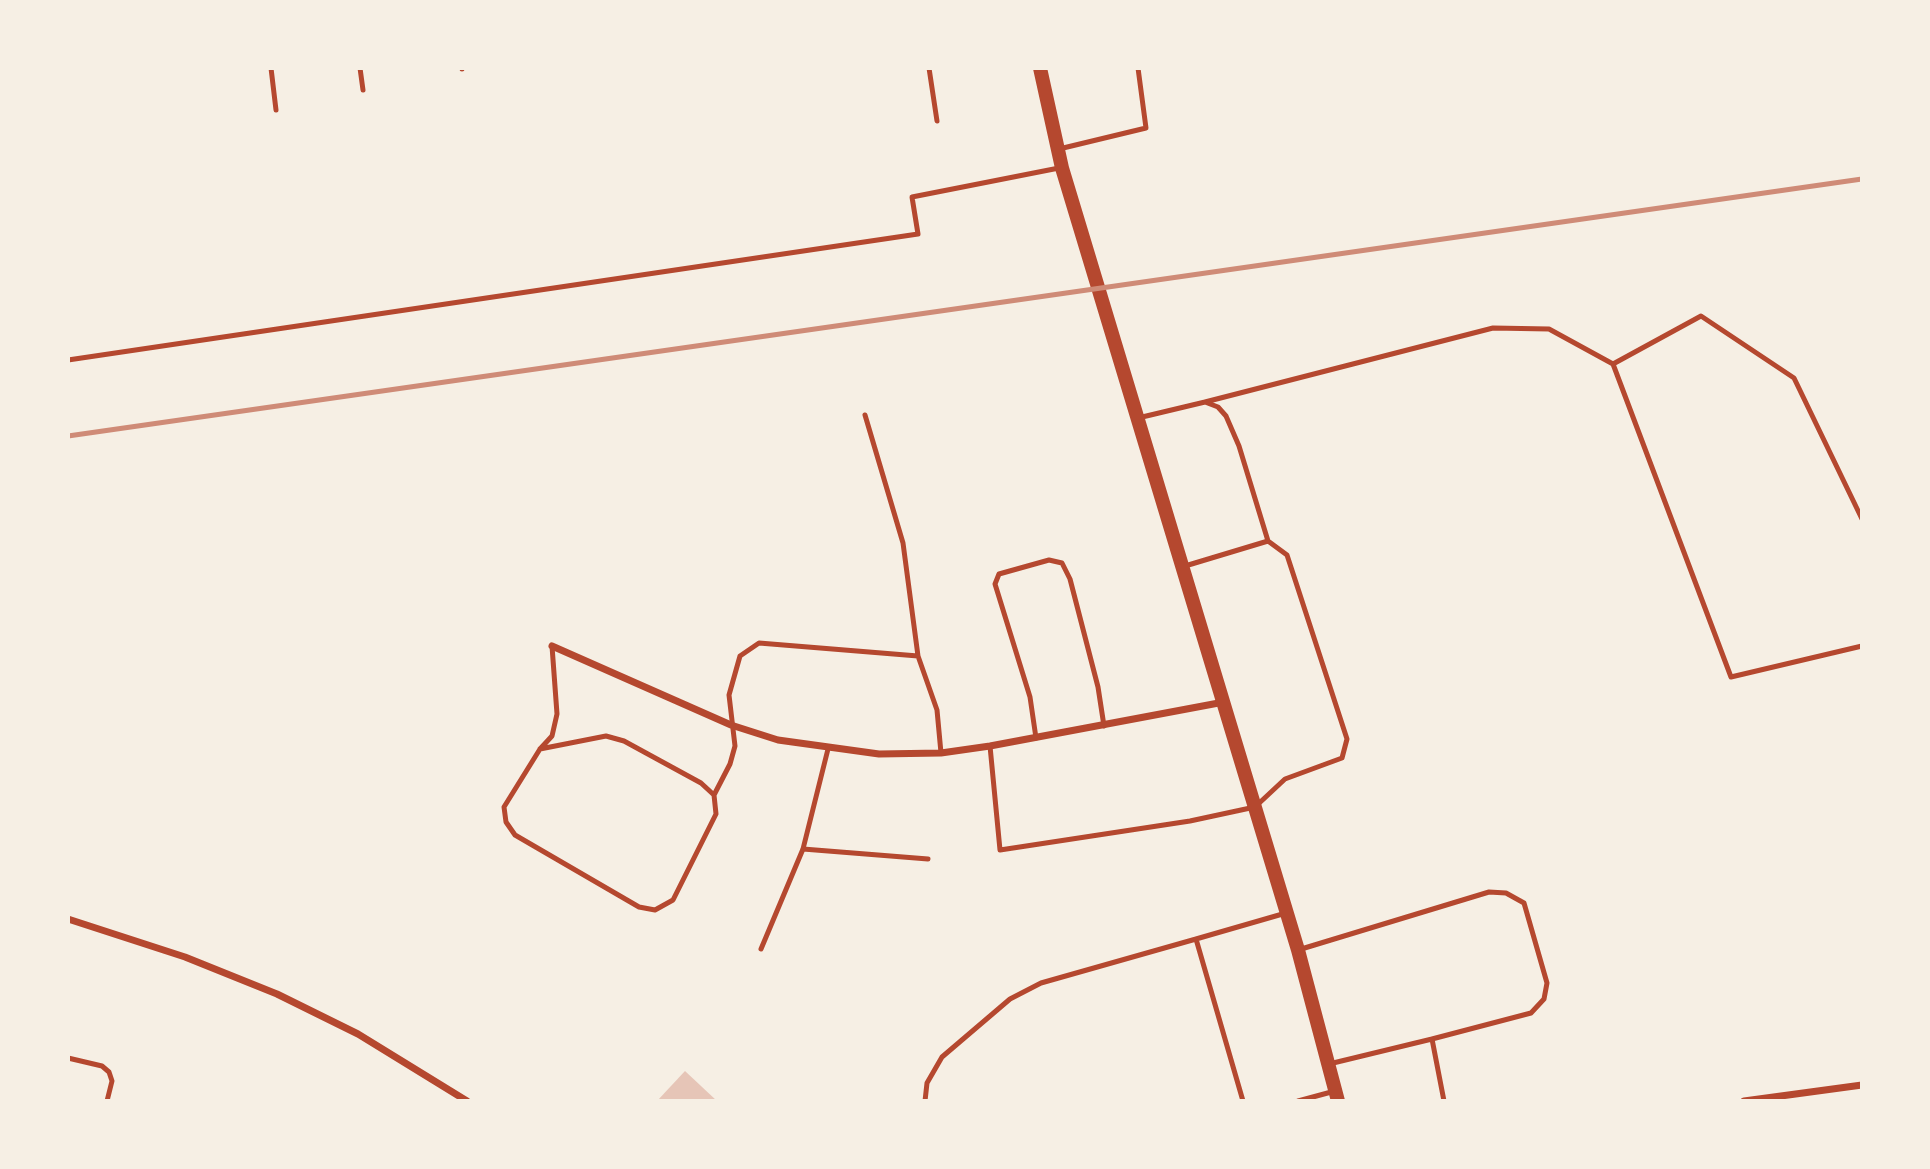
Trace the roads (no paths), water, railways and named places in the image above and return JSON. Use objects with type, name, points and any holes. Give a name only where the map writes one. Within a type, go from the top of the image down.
[{"type":"main road","points":[[1040,68],[1062,168],[1298,950],[1337,1096]]},
{"type":"street","points":[[552,646],[731,725],[778,740],[828,750],[879,754],[941,753],[1104,726],[1224,702]]},
{"type":"street","points":[[68,919],[185,957],[277,994],[358,1034],[467,1101]]},
{"type":"street","points":[[1744,1101],[1862,1085]]},
{"type":"lane","points":[[271,68],[276,110]]},
{"type":"lane","points":[[360,68],[363,90]]},
{"type":"lane","points":[[929,68],[937,121]]},
{"type":"lane","points":[[1059,149],[1146,128],[1138,68]]},
{"type":"lane","points":[[68,360],[918,234],[912,197],[1062,168]]},
{"type":"lane","points":[[1612,364],[1701,316],[1794,378],[1862,519]]},
{"type":"lane","points":[[1138,418],[1493,328],[1549,330],[1612,364],[1731,677],[1862,646]]},
{"type":"lane","points":[[990,746],[1000,850],[1190,821],[1255,807],[1284,779],[1342,758],[1347,739],[1287,555],[1268,541],[1239,446],[1226,416],[1218,407],[1205,402]]},
{"type":"lane","points":[[865,415],[903,543],[918,656],[937,710],[941,753]]},
{"type":"lane","points":[[1184,566],[1268,541]]},
{"type":"lane","points":[[1036,738],[1030,697],[995,584],[999,574],[1049,559],[1062,563],[1070,579],[1098,687],[1104,726]]},
{"type":"lane","points":[[552,646],[557,714],[552,736],[540,750],[504,807],[506,822],[515,835],[639,907],[655,910],[673,900],[716,814],[714,795],[730,765],[735,746],[729,695],[740,656],[759,643],[918,656]]},
{"type":"lane","points":[[540,750],[606,736],[624,741],[701,783],[714,795]]},
{"type":"lane","points":[[761,949],[803,849],[828,750]]},
{"type":"lane","points":[[803,849],[928,859]]},
{"type":"lane","points":[[1298,950],[1489,892],[1506,892],[1524,903],[1547,983],[1544,999],[1531,1013],[1329,1064]]},
{"type":"lane","points":[[925,1101],[927,1083],[942,1057],[1010,999],[1041,983],[1286,914]]},
{"type":"lane","points":[[1196,939],[1243,1101]]},
{"type":"lane","points":[[1432,1039],[1444,1101]]},
{"type":"lane","points":[[68,1058],[102,1066],[109,1072],[112,1081],[107,1101]]},
{"type":"lane","points":[[1298,1101],[1337,1096]]},
{"type":"railway","points":[[68,436],[1862,179]]}]
